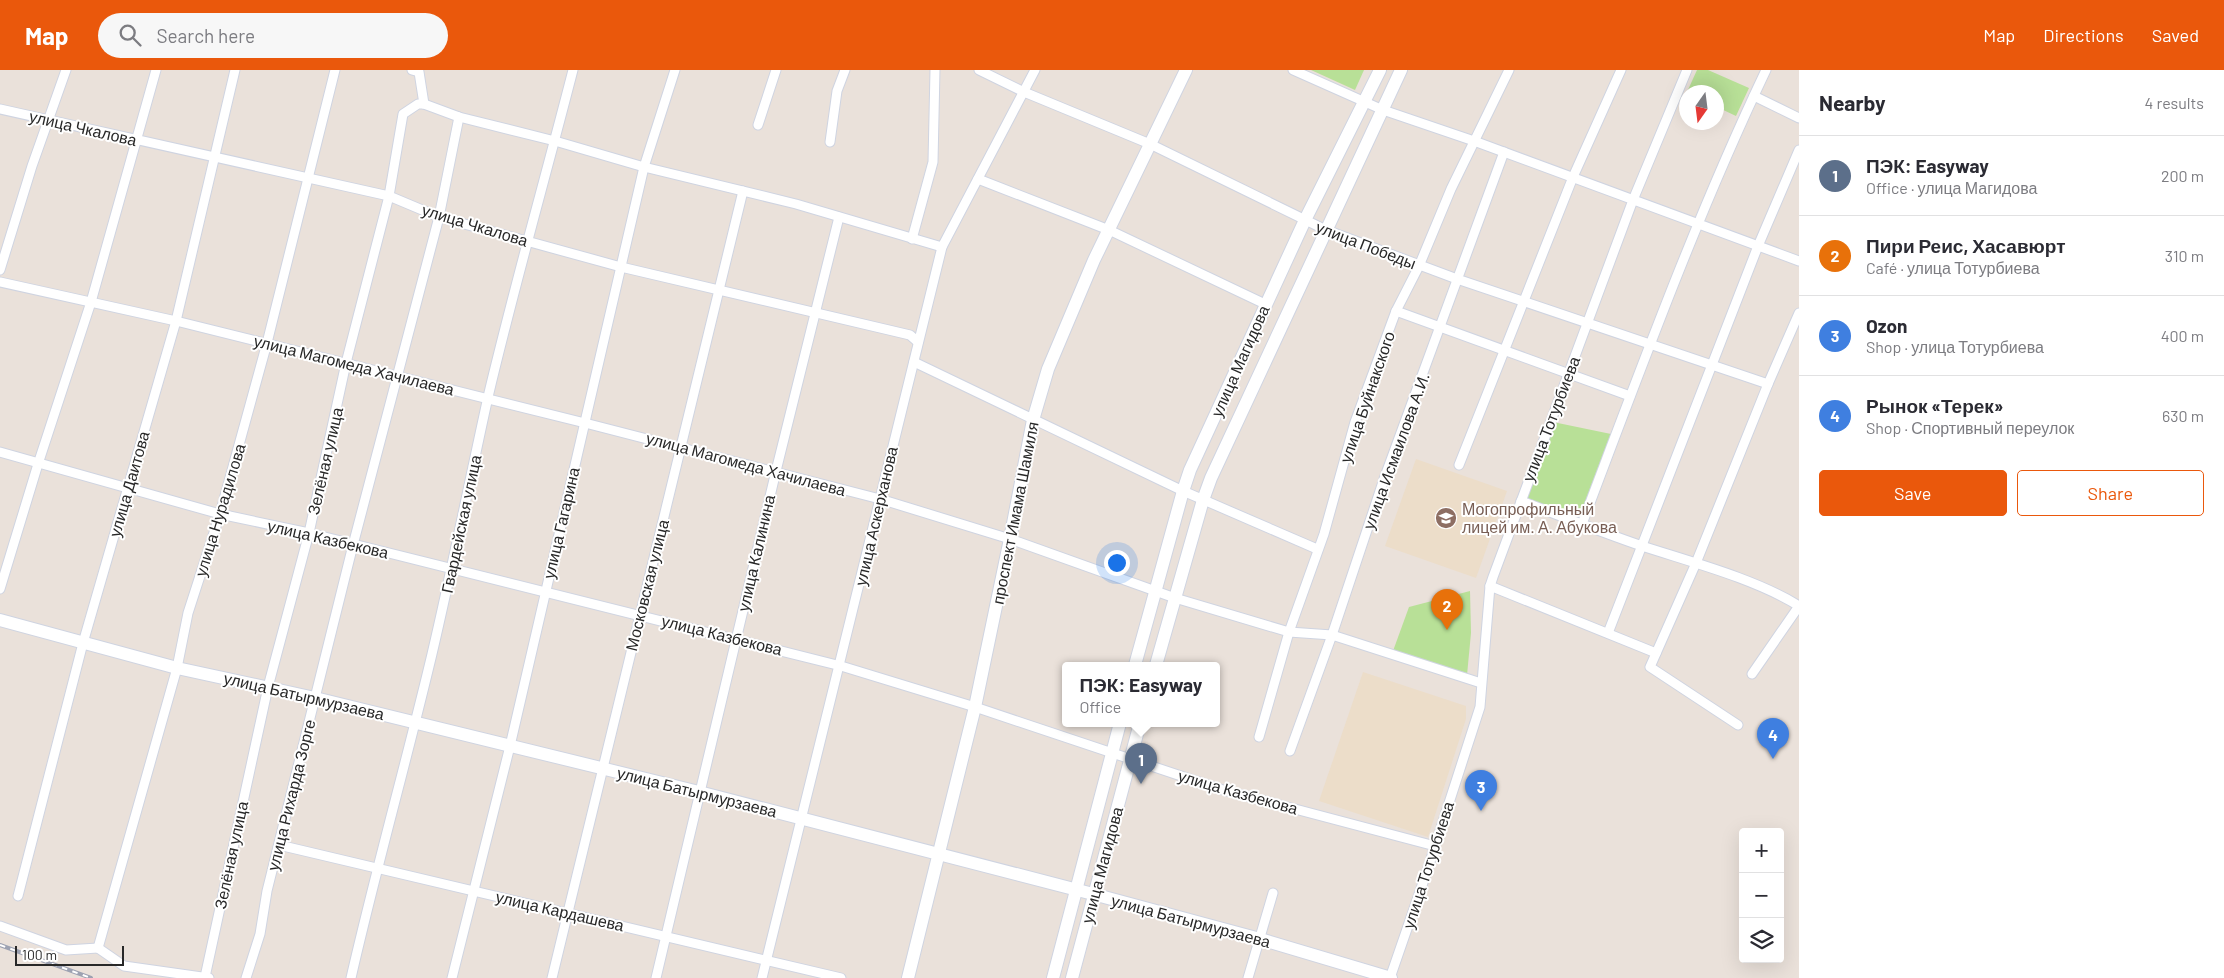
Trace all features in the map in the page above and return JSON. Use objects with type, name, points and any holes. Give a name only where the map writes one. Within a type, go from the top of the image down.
[{"type":"main road","name":"проспект Имама Шамиля","points":[[908,978],[975,707],[1033,420],[1048,369],[1109,230],[1186,70]]},
{"type":"main road","name":"улица Магидова","points":[[1136,662],[1183,491],[1265,304],[1380,70]]},
{"type":"main road","name":"улица Магидова","points":[[1157,662],[1202,500],[1211,478],[1401,70]]},
{"type":"main road","name":"улица Батырмурзаева","points":[[0,620],[177,668],[315,698],[603,768],[940,854],[1260,939],[1390,978]]},
{"type":"main road","name":"улица Магидова","points":[[1053,978],[1119,727]]},
{"type":"main road","name":"улица Магидова","points":[[1072,978],[1139,727]]},
{"type":"street","points":[[0,270],[47,120],[66,70]]},
{"type":"street","points":[[0,589],[38,464],[91,302],[156,70]]},
{"type":"street","name":"улица Даитова","points":[[18,896],[83,643],[176,321],[235,70]]},
{"type":"street","name":"улица Нурадилова","points":[[98,948],[177,668],[188,613],[220,514],[267,343],[335,70]]},
{"type":"street","points":[[412,70],[418,72],[424,104],[459,117],[840,217],[942,247]]},
{"type":"street","name":"Гвардейская улица","points":[[351,978],[376,868],[415,723],[452,569],[488,398],[527,241],[574,70]]},
{"type":"street","name":"улица Гагарина","points":[[452,978],[510,746],[644,167],[675,70]]},
{"type":"street","points":[[758,125],[776,70]]},
{"type":"street","points":[[830,142],[837,91],[845,70]]},
{"type":"street","points":[[912,239],[933,162],[935,70]]},
{"type":"street","name":"улица Победы","points":[[979,70],[1024,92],[1150,144],[1326,230],[1420,266],[1523,302],[1588,322],[1768,384]]},
{"type":"street","name":"улица Аскерханова","points":[[762,978],[942,247],[1035,70]]},
{"type":"street","points":[[1293,70],[1383,110],[1474,141],[1799,261]]},
{"type":"street","name":"улица Буйнакского","points":[[1259,737],[1289,632],[1318,550],[1355,422],[1396,312],[1420,266],[1451,189],[1509,70]]},
{"type":"street","points":[[1459,465],[1573,177],[1620,70]]},
{"type":"street","name":"улица Тотурбиева","points":[[1390,978],[1480,707],[1490,586],[1634,200],[1687,70]]},
{"type":"street","points":[[1582,524],[1630,396],[1699,224],[1766,70]]},
{"type":"street","points":[[1754,96],[1799,118]]},
{"type":"street","name":"Зелёная улица","points":[[207,978],[268,687],[309,533],[346,363],[390,196],[403,114],[418,104],[424,104]]},
{"type":"street","name":"улица Чкалова","points":[[0,109],[390,196],[439,217],[621,267],[910,335],[918,342]]},
{"type":"street","name":"улица Рихарда Зорге","points":[[246,978],[260,934],[267,891],[353,545],[439,217],[459,117]]},
{"type":"street","points":[[1608,634],[1758,246],[1799,150]]},
{"type":"street","name":"улица Исмаилова А.И.","points":[[1290,751],[1332,635],[1384,479],[1504,152]]},
{"type":"street","points":[[978,179],[1109,230],[1265,304]]},
{"type":"street","name":"Московская улица","points":[[552,978],[743,191]]},
{"type":"street","name":"улица Калинина","points":[[656,978],[776,471],[840,217]]},
{"type":"street","name":"улица Магомеда Хачилаева","points":[[0,282],[267,343],[880,499],[1010,539],[1175,598],[1289,632],[1332,635],[1481,684]]},
{"type":"street","points":[[1396,312],[1630,396]]},
{"type":"street","points":[[1738,725],[1650,667],[1696,563],[1768,384],[1799,313]]},
{"type":"street","points":[[914,362],[1202,500],[1318,550]]},
{"type":"street","name":"улица Казбекова","points":[[0,452],[220,514],[309,533],[840,666],[975,707],[1223,790],[1435,846]]},
{"type":"street","points":[[1521,501],[1696,563],[1756,586],[1799,606],[1752,674]]},
{"type":"street","points":[[1490,586],[1656,654]]},
{"type":"street","name":"улица Кардашева","points":[[279,845],[841,978]]},
{"type":"street","points":[[1248,978],[1273,893]]},
{"type":"street","points":[[0,926],[66,950],[98,948],[124,966],[207,978]]},
{"type":"shaded area","name":"Могопрофильный лицей им. А. Абукова","points":[[1416,459],[1507,491],[1476,578],[1385,546]]},
{"type":"shaded area","points":[[1363,672],[1466,706],[1466,719],[1428,837],[1319,801]]},
{"type":"green space","points":[[1311,70],[1364,70],[1355,90]]},
{"type":"green space","points":[[1697,70],[1708,70],[1749,88],[1736,116],[1724,110],[1724,85],[1690,85]]},
{"type":"green space","points":[[1553,422],[1611,434],[1581,520],[1525,499]]},
{"type":"green space","points":[[1470,591],[1471,633],[1467,675],[1393,651],[1409,607]]},
{"type":"railway","points":[[0,945],[91,978]]},
{"type":"place","name":"Могопрофильный лицей им. А. Абукова","points":[[1446,518]]},
{"type":"place","name":"Пири Реис, Хасавюрт","points":[[1447,630]]},
{"type":"place","name":"Рынок «Терек»","points":[[1773,759]]},
{"type":"place","name":"ПЭК: Easyway","points":[[1141,784]]},
{"type":"place","name":"Ozon","points":[[1481,811]]}]
